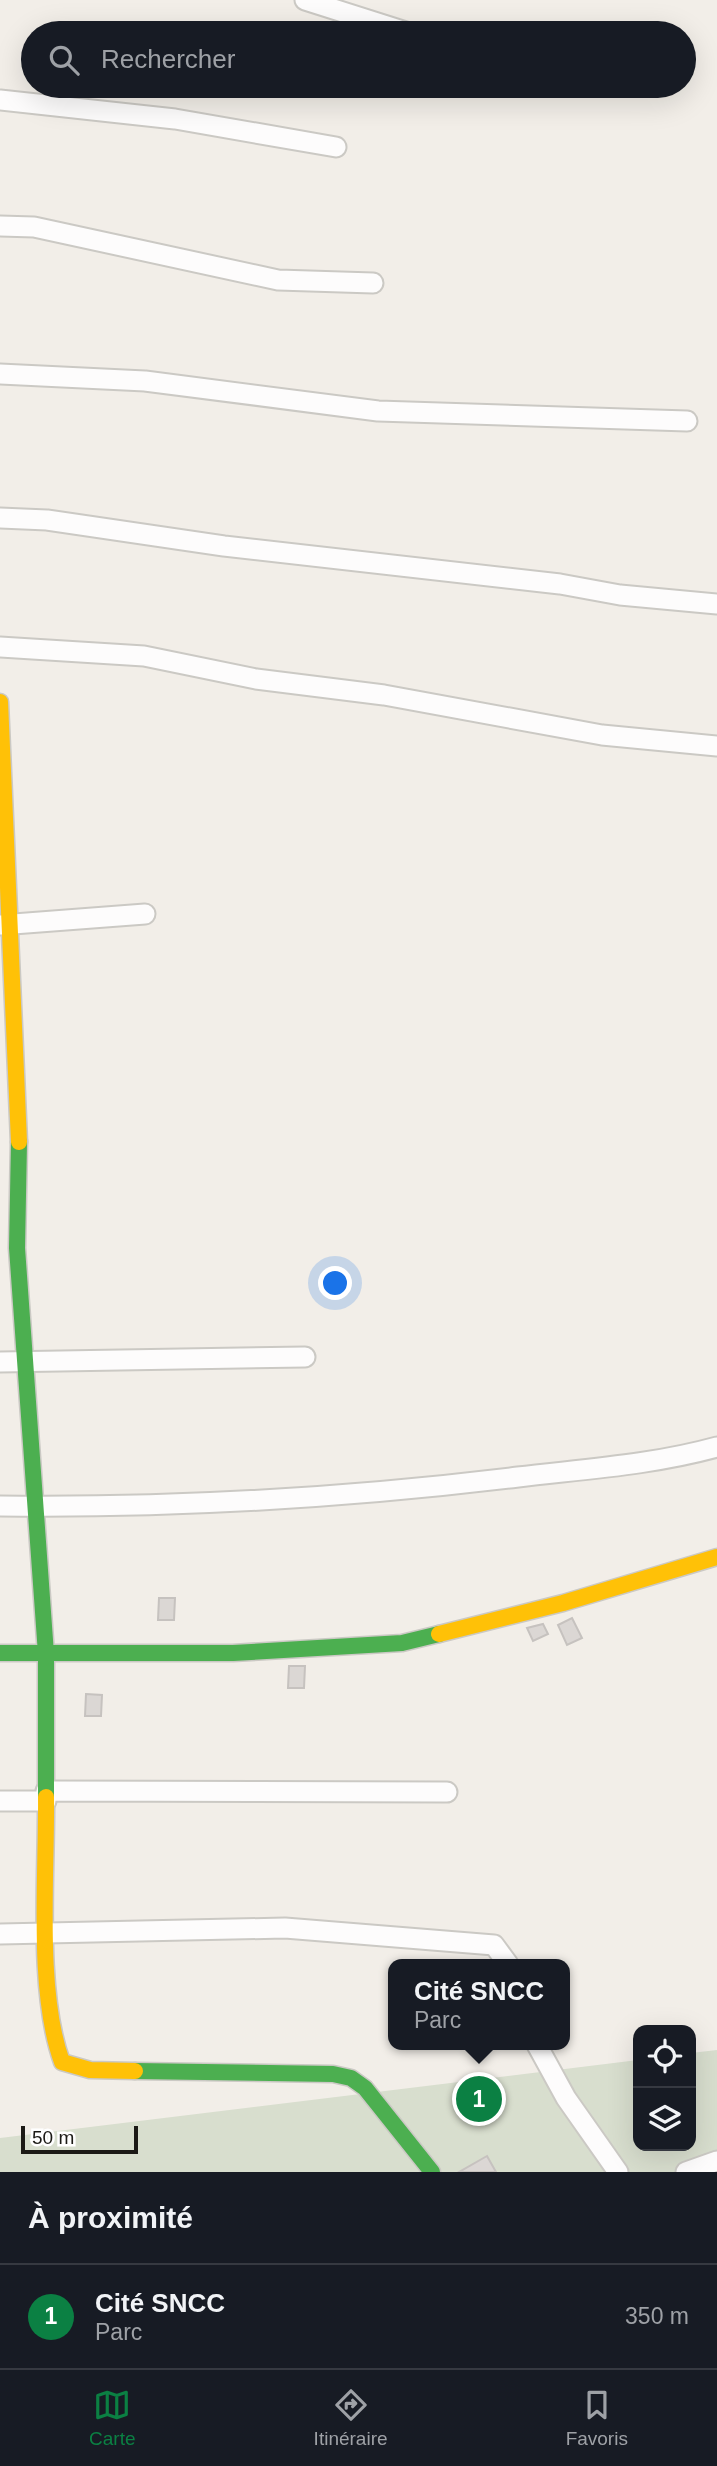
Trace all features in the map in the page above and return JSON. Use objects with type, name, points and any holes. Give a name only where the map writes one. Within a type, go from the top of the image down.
[{"type":"street","points":[[304,0],[371,21]]},
{"type":"street","points":[[0,100],[175,119],[337,147]]},
{"type":"street","points":[[0,226],[34,227],[278,280],[373,283]]},
{"type":"street","points":[[0,374],[145,381],[378,411],[687,421]]},
{"type":"street","points":[[0,518],[47,520],[224,546],[560,584],[620,595],[717,604]]},
{"type":"street","points":[[0,647],[144,656],[256,679],[411,700],[602,735],[717,746]]},
{"type":"street","points":[[0,702],[4,925],[20,1173],[17,1248],[46,1654],[45,1934],[51,2035],[62,2062],[90,2070],[333,2074],[351,2078],[365,2088],[432,2172]]},
{"type":"street","points":[[4,925],[145,914]]},
{"type":"street","points":[[0,1362],[305,1357]]},
{"type":"street","points":[[0,1506],[354,1496],[664,1461],[717,1447]]},
{"type":"street","points":[[0,1653],[233,1653],[402,1643],[563,1603],[717,1557]]},
{"type":"street","points":[[0,1801],[46,1796],[447,1792]]},
{"type":"street","points":[[0,1934],[296,1929],[494,1945],[504,1959]]},
{"type":"street","points":[[540,2050],[566,2098],[618,2172]]},
{"type":"street","points":[[686,2172],[717,2161]]},
{"type":"green space","points":[[717,2050],[717,2172],[0,2172],[0,2138],[633,2061],[633,2151],[696,2151],[696,2052]]},
{"type":"building","points":[[159,1598],[175,1598],[174,1620],[158,1620]]},
{"type":"building","points":[[572,1618],[582,1638],[567,1645],[558,1625]]},
{"type":"building","points":[[543,1624],[548,1634],[533,1641],[527,1628]]},
{"type":"building","points":[[289,1666],[305,1666],[304,1688],[288,1688]]},
{"type":"building","points":[[86,1694],[102,1695],[101,1716],[85,1716]]},
{"type":"building","points":[[487,2156],[496,2172],[459,2172]]},
{"type":"traffic: fast","points":[[19,1142],[17,1248],[46,1654],[46,1797]]},
{"type":"traffic: fast","points":[[0,1653],[233,1653],[402,1643],[439,1634]]},
{"type":"traffic: fast","points":[[135,2071],[333,2074],[351,2078],[365,2088],[432,2172]]},
{"type":"traffic: slow","points":[[0,702],[19,1142]]},
{"type":"traffic: slow","points":[[439,1634],[563,1603],[717,1557]]},
{"type":"traffic: slow","points":[[46,1797],[46,1967],[54,2033],[62,2062],[90,2070],[135,2071]]},
{"type":"place","name":"Cité SNCC","points":[[479,2099]]}]
